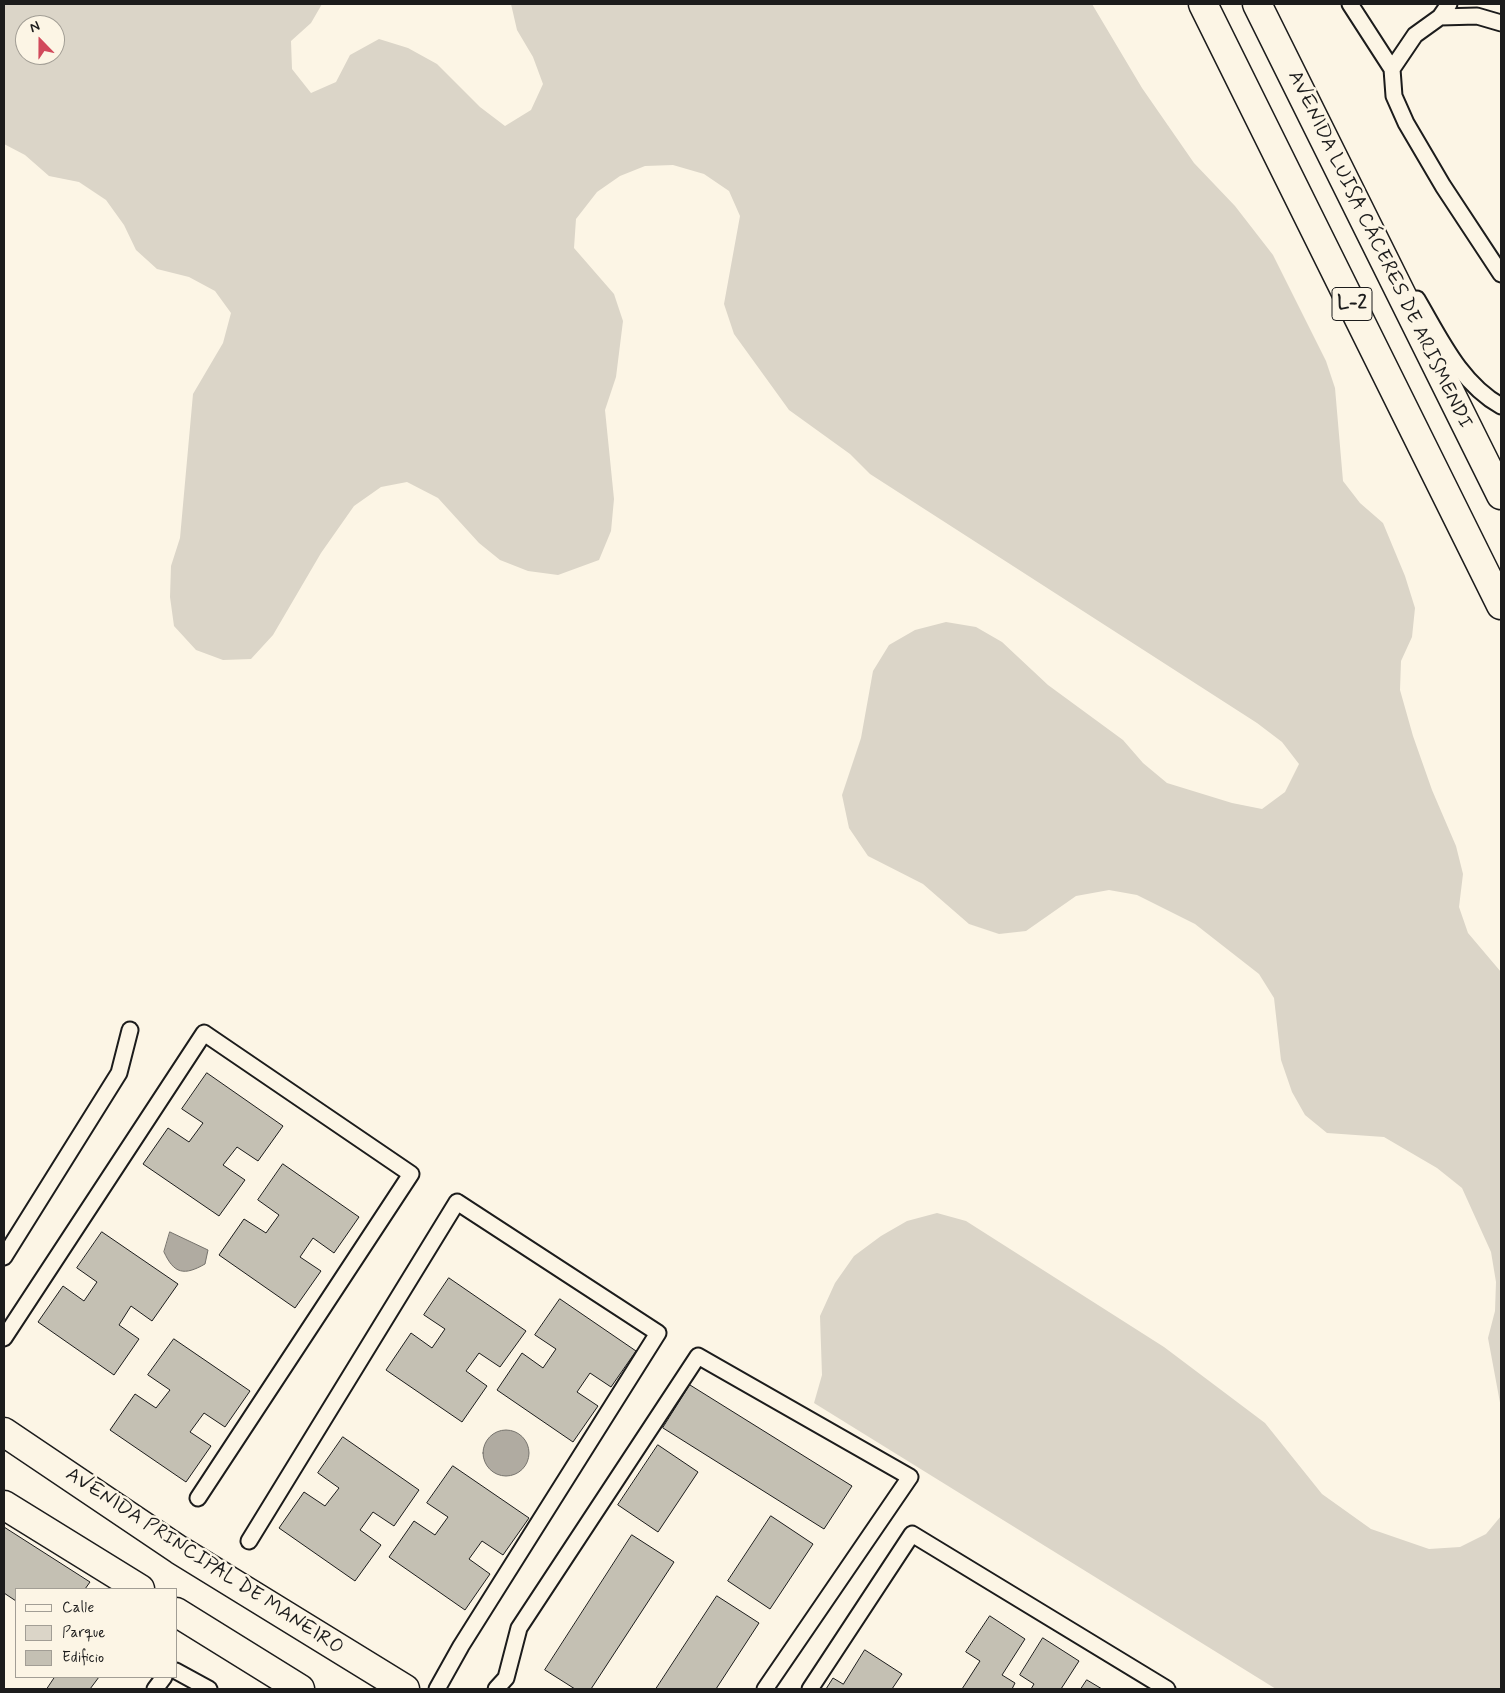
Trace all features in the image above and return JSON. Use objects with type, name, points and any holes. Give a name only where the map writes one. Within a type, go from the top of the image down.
[{"type":"main road","name":"L-2","points":[[1203,4],[1501,605]]},
{"type":"main road","name":"AVENIDA LUISA CÁCERES DE ARISMENDI","points":[[1257,4],[1501,495]]},
{"type":"main road","name":"AVENIDA PRINCIPAL DE MANEIRO","points":[[4,1432],[179,1550],[405,1689]]},
{"type":"main road","points":[[4,1505],[138,1588]]},
{"type":"main road","points":[[178,1613],[300,1689]]},
{"type":"lane","points":[[1350,4],[1392,69],[1394,96],[1406,124],[1443,186],[1501,274]]},
{"type":"lane","points":[[1392,69],[1415,35],[1440,17],[1449,4]]},
{"type":"lane","points":[[1440,17],[1476,16],[1501,22]]},
{"type":"lane","points":[[1316,122],[1448,352],[1467,378],[1501,406]]},
{"type":"lane","points":[[4,1257],[119,1073],[130,1030]]},
{"type":"lane","points":[[4,1338],[204,1033],[411,1174],[198,1498]]},
{"type":"lane","points":[[249,1541],[456,1202],[658,1333],[461,1646],[437,1689]]},
{"type":"lane","points":[[496,1689],[506,1678],[519,1628],[698,1356],[910,1477],[765,1689]]},
{"type":"lane","points":[[810,1689],[912,1534],[1167,1689]]},
{"type":"lane","points":[[178,1672],[209,1689]]},
{"type":"lane","points":[[155,1689],[163,1678]]},
{"type":"green space","points":[[4,4],[322,4],[311,23],[291,41],[292,69],[311,93],[336,82],[350,55],[379,39],[408,48],[437,64],[480,107],[505,126],[531,110],[543,84],[533,57],[517,30],[511,4],[1092,4],[1142,88],[1194,163],[1235,206],[1273,255],[1326,361],[1335,388],[1343,481],[1360,503],[1383,523],[1405,576],[1415,608],[1412,637],[1401,661],[1400,690],[1413,736],[1432,790],[1456,846],[1463,874],[1459,907],[1468,933],[1501,972],[1501,1408],[1488,1338],[1495,1311],[1496,1282],[1491,1252],[1462,1188],[1437,1168],[1384,1137],[1327,1133],[1305,1115],[1292,1092],[1281,1060],[1274,998],[1259,974],[1195,924],[1137,895],[1109,890],[1076,896],[1026,931],[999,934],[969,924],[923,884],[868,856],[849,828],[842,795],[861,738],[873,671],[889,645],[915,630],[946,622],[976,627],[1002,642],[1048,685],[1123,740],[1143,763],[1167,783],[1232,803],[1262,809],[1285,792],[1299,764],[1282,742],[1257,723],[870,474],[850,454],[789,410],[734,334],[724,304],[740,216],[729,191],[704,174],[673,165],[645,166],[620,176],[597,192],[576,219],[574,248],[614,294],[623,321],[616,377],[605,410],[614,499],[611,531],[599,560],[558,575],[528,571],[500,560],[479,543],[438,498],[407,482],[381,487],[354,506],[321,553],[273,635],[251,659],[223,660],[196,650],[174,626],[170,597],[171,566],[180,538],[193,394],[223,343],[231,313],[215,291],[189,277],[157,269],[136,250],[124,225],[106,200],[79,182],[49,176],[25,155],[4,144]]},
{"type":"green space","points":[[937,1213],[966,1221],[1164,1347],[1265,1423],[1322,1494],[1371,1529],[1429,1549],[1460,1547],[1486,1534],[1501,1516],[1501,1689],[1276,1689],[814,1403],[822,1375],[820,1316],[835,1283],[854,1256],[881,1236],[907,1221]]},
{"type":"shaded area","points":[[170,1232],[208,1250],[205,1264],[191,1270],[180,1271],[176,1269],[164,1252]]},
{"type":"shaded area","points":[[511,1430],[523,1436],[528,1444],[528,1462],[523,1470],[515,1475],[501,1476],[489,1470],[484,1462],[483,1448],[489,1436],[497,1431]]},
{"type":"building","points":[[207,1073],[283,1126],[258,1161],[237,1147],[223,1165],[245,1180],[219,1216],[143,1164],[168,1128],[189,1142],[203,1123],[182,1109]]},
{"type":"building","points":[[283,1164],[359,1217],[334,1253],[313,1238],[300,1257],[321,1271],[295,1308],[219,1255],[244,1219],[266,1233],[279,1215],[258,1200]]},
{"type":"building","points":[[102,1232],[178,1284],[152,1321],[131,1306],[119,1325],[139,1339],[114,1375],[38,1322],[63,1286],[84,1301],[97,1282],[77,1268]]},
{"type":"building","points":[[449,1278],[526,1331],[500,1367],[479,1353],[466,1371],[487,1386],[462,1422],[386,1370],[411,1333],[432,1348],[445,1329],[424,1315]]},
{"type":"building","points":[[560,1299],[636,1351],[611,1387],[590,1373],[577,1392],[598,1406],[573,1442],[497,1390],[522,1353],[543,1368],[556,1349],[535,1335]]},
{"type":"building","points":[[174,1339],[250,1391],[225,1427],[204,1413],[190,1432],[211,1446],[186,1482],[110,1430],[135,1394],[156,1408],[170,1390],[148,1375]]},
{"type":"building","points":[[690,1385],[852,1486],[824,1529],[663,1428]]},
{"type":"building","points":[[343,1437],[419,1490],[394,1526],[373,1512],[360,1530],[381,1545],[355,1581],[279,1528],[304,1492],[325,1506],[339,1488],[318,1473]]},
{"type":"building","points":[[658,1445],[698,1472],[658,1532],[618,1505]]},
{"type":"building","points":[[453,1466],[529,1518],[503,1555],[482,1541],[469,1559],[490,1574],[465,1610],[389,1557],[414,1521],[435,1535],[448,1517],[427,1503]]},
{"type":"building","points":[[771,1516],[813,1544],[770,1609],[728,1581]]},
{"type":"building","points":[[4,1527],[90,1582],[86,1588],[15,1588],[15,1600],[4,1593]]},
{"type":"building","points":[[632,1535],[674,1562],[591,1689],[575,1689],[545,1670]]},
{"type":"building","points":[[717,1596],[759,1623],[716,1689],[656,1689]]},
{"type":"building","points":[[990,1616],[1025,1639],[1002,1675],[1015,1683],[1012,1689],[962,1689],[980,1661],[966,1652]]},
{"type":"building","points":[[1043,1638],[1079,1661],[1061,1689],[1031,1689],[1034,1684],[1020,1675]]},
{"type":"building","points":[[865,1650],[902,1674],[892,1689],[826,1689],[833,1678],[843,1684]]},
{"type":"building","points":[[54,1678],[98,1678],[90,1689],[47,1689]]},
{"type":"building","points":[[1087,1680],[1102,1689],[1081,1689]]}]
